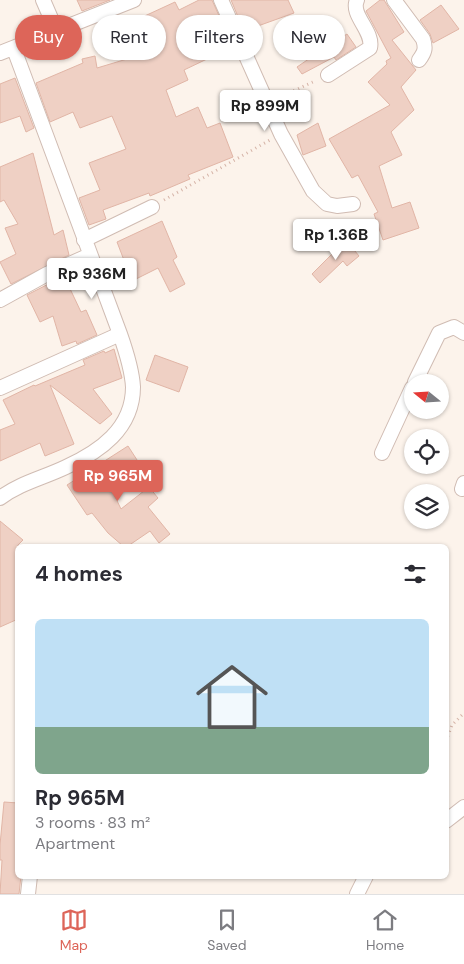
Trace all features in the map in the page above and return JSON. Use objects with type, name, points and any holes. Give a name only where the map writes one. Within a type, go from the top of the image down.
[{"type":"street","points":[[43,0],[50,15]]},
{"type":"street","points":[[82,20],[134,0]]},
{"type":"street","points":[[221,0],[281,134],[313,191],[327,204],[337,206],[353,204]]},
{"type":"street","points":[[328,75],[370,48],[369,35],[356,8],[357,0]]},
{"type":"street","points":[[394,0],[423,38],[425,45],[424,53],[419,60]]},
{"type":"street","points":[[0,53],[14,49],[120,334],[130,364],[133,387],[131,404],[117,433],[103,447],[66,468],[14,488],[0,498]]},
{"type":"street","points":[[84,240],[152,207]]},
{"type":"street","points":[[0,300],[47,274],[90,256]]},
{"type":"street","points":[[419,374],[439,333],[454,328],[464,333]]},
{"type":"street","points":[[0,388],[120,334]]},
{"type":"street","points":[[382,453],[404,405]]},
{"type":"street","points":[[449,819],[464,808]]},
{"type":"street","points":[[28,894],[30,879]]},
{"type":"street","points":[[357,894],[364,879]]},
{"type":"path","points":[[268,103],[328,75]]},
{"type":"path","points":[[152,207],[281,134]]},
{"type":"path","points":[[449,734],[452,725],[464,713]]},
{"type":"building","points":[[77,0],[110,0],[82,11]]},
{"type":"building","points":[[199,0],[212,0],[219,15],[176,15],[176,60],[205,60],[184,70],[188,80],[166,90],[176,117],[198,107],[207,128],[220,123],[233,157],[188,175],[190,179],[150,196],[149,193],[103,210],[106,219],[89,225],[79,198],[100,190],[89,163],[126,149],[112,116],[80,128],[73,112],[50,122],[36,83],[83,63],[82,59],[92,57],[92,60],[96,60],[97,68],[124,60],[166,60],[166,15],[147,15],[175,2],[179,10]]},
{"type":"building","points":[[231,0],[288,0],[294,13],[273,15],[273,21],[263,24],[263,15],[237,15]]},
{"type":"building","points":[[380,0],[384,0],[404,32],[392,40],[416,70],[401,87],[414,110],[391,132],[402,155],[379,166],[392,208],[410,202],[419,228],[383,240],[374,214],[378,212],[358,175],[352,178],[329,139],[390,105],[368,82],[387,64],[386,61],[391,58],[366,11]]},
{"type":"building","points":[[441,5],[459,29],[433,43],[430,34],[420,20]]},
{"type":"building","points":[[347,34],[356,47],[345,54],[345,35]]},
{"type":"building","points":[[307,60],[328,60],[302,74],[297,67]]},
{"type":"building","points":[[15,78],[34,128],[26,132],[20,116],[0,123],[0,84]]},
{"type":"building","points":[[318,123],[326,146],[303,155],[297,135]]},
{"type":"building","points":[[33,153],[54,235],[63,230],[69,255],[11,284],[0,262],[16,254],[5,228],[18,224],[4,200],[0,202],[0,167]]},
{"type":"building","points":[[162,221],[177,257],[173,260],[185,284],[170,292],[158,268],[132,281],[117,242]]},
{"type":"building","points":[[346,240],[359,256],[347,266],[343,261],[320,283],[312,274],[335,251],[334,249]]},
{"type":"building","points":[[64,276],[81,312],[86,310],[97,335],[77,344],[76,341],[62,346],[53,316],[40,322],[27,295]]},
{"type":"building","points":[[114,349],[122,378],[93,389],[112,414],[100,424],[50,385],[74,444],[45,456],[40,443],[0,461],[0,430],[15,424],[3,400],[34,385],[85,365],[83,360]]},
{"type":"building","points":[[155,355],[188,367],[179,392],[146,380]]},
{"type":"building","points":[[128,446],[139,463],[108,482],[121,509],[149,487],[158,498],[148,507],[170,534],[159,543],[150,531],[131,544],[121,544],[108,533],[92,513],[87,515],[67,485]]},
{"type":"building","points":[[0,521],[23,540],[19,544],[15,544],[15,620],[0,627]]},
{"type":"building","points":[[4,802],[15,803],[15,879],[21,879],[19,894],[0,894],[2,860],[0,860]]}]
